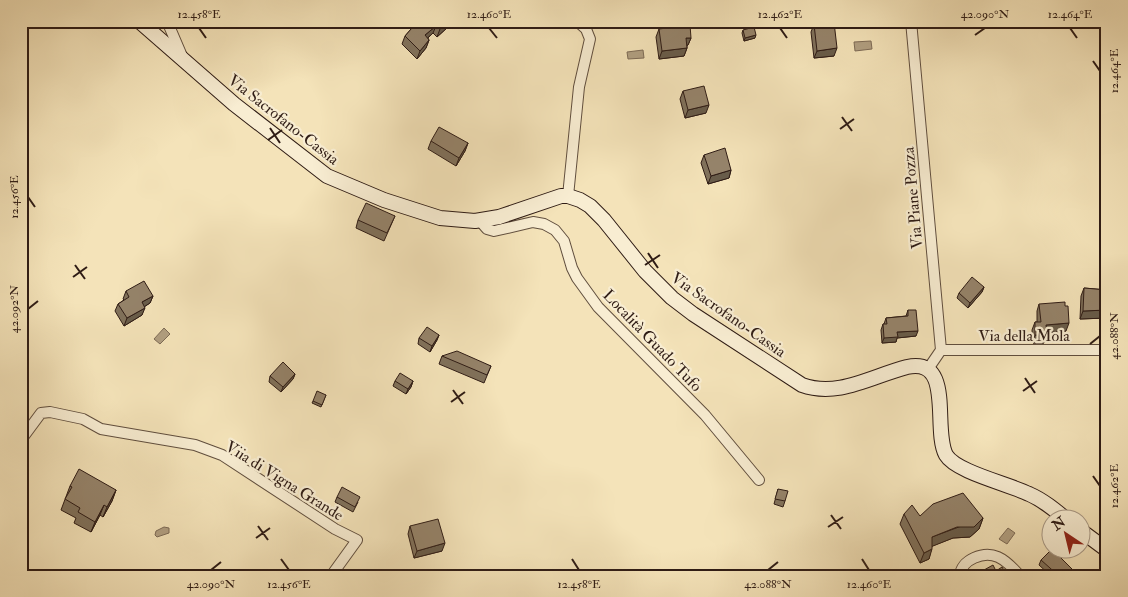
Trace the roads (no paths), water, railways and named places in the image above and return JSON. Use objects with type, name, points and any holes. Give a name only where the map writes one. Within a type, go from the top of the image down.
[{"type":"street","name":"Via Sacrofano-Cassia","points":[[139,21],[234,104],[326,176],[421,213],[454,220],[480,221],[505,216],[552,198],[568,196],[580,200],[596,212],[654,281],[678,303],[802,385],[813,388],[835,389],[907,367],[920,366],[928,369]]},
{"type":"street","points":[[167,21],[183,60]]},
{"type":"street","points":[[568,196],[579,87],[590,39],[586,29],[577,21]]},
{"type":"street","name":"Via Piane Pozza","points":[[911,21],[941,350]]},
{"type":"street","name":"Località Guado Tufo","points":[[480,221],[487,229],[494,231],[533,222],[544,224],[555,230],[564,241],[577,278],[598,307],[705,415],[759,480]]},
{"type":"street","points":[[941,350],[928,369],[934,376],[938,388],[942,442],[950,460],[961,468],[1034,496],[1053,510]]},
{"type":"street","name":"Via della Mola","points":[[941,350],[1107,350]]},
{"type":"street","name":"Viia di Vigna Grande","points":[[21,440],[41,413],[50,412],[83,420],[101,429],[196,445],[222,455],[335,530],[357,540],[331,576]]},
{"type":"street","points":[[1090,537],[1107,550]]},
{"type":"street","points":[[960,576],[962,566],[968,561],[978,557],[992,556],[1004,560],[1020,576]]}]
